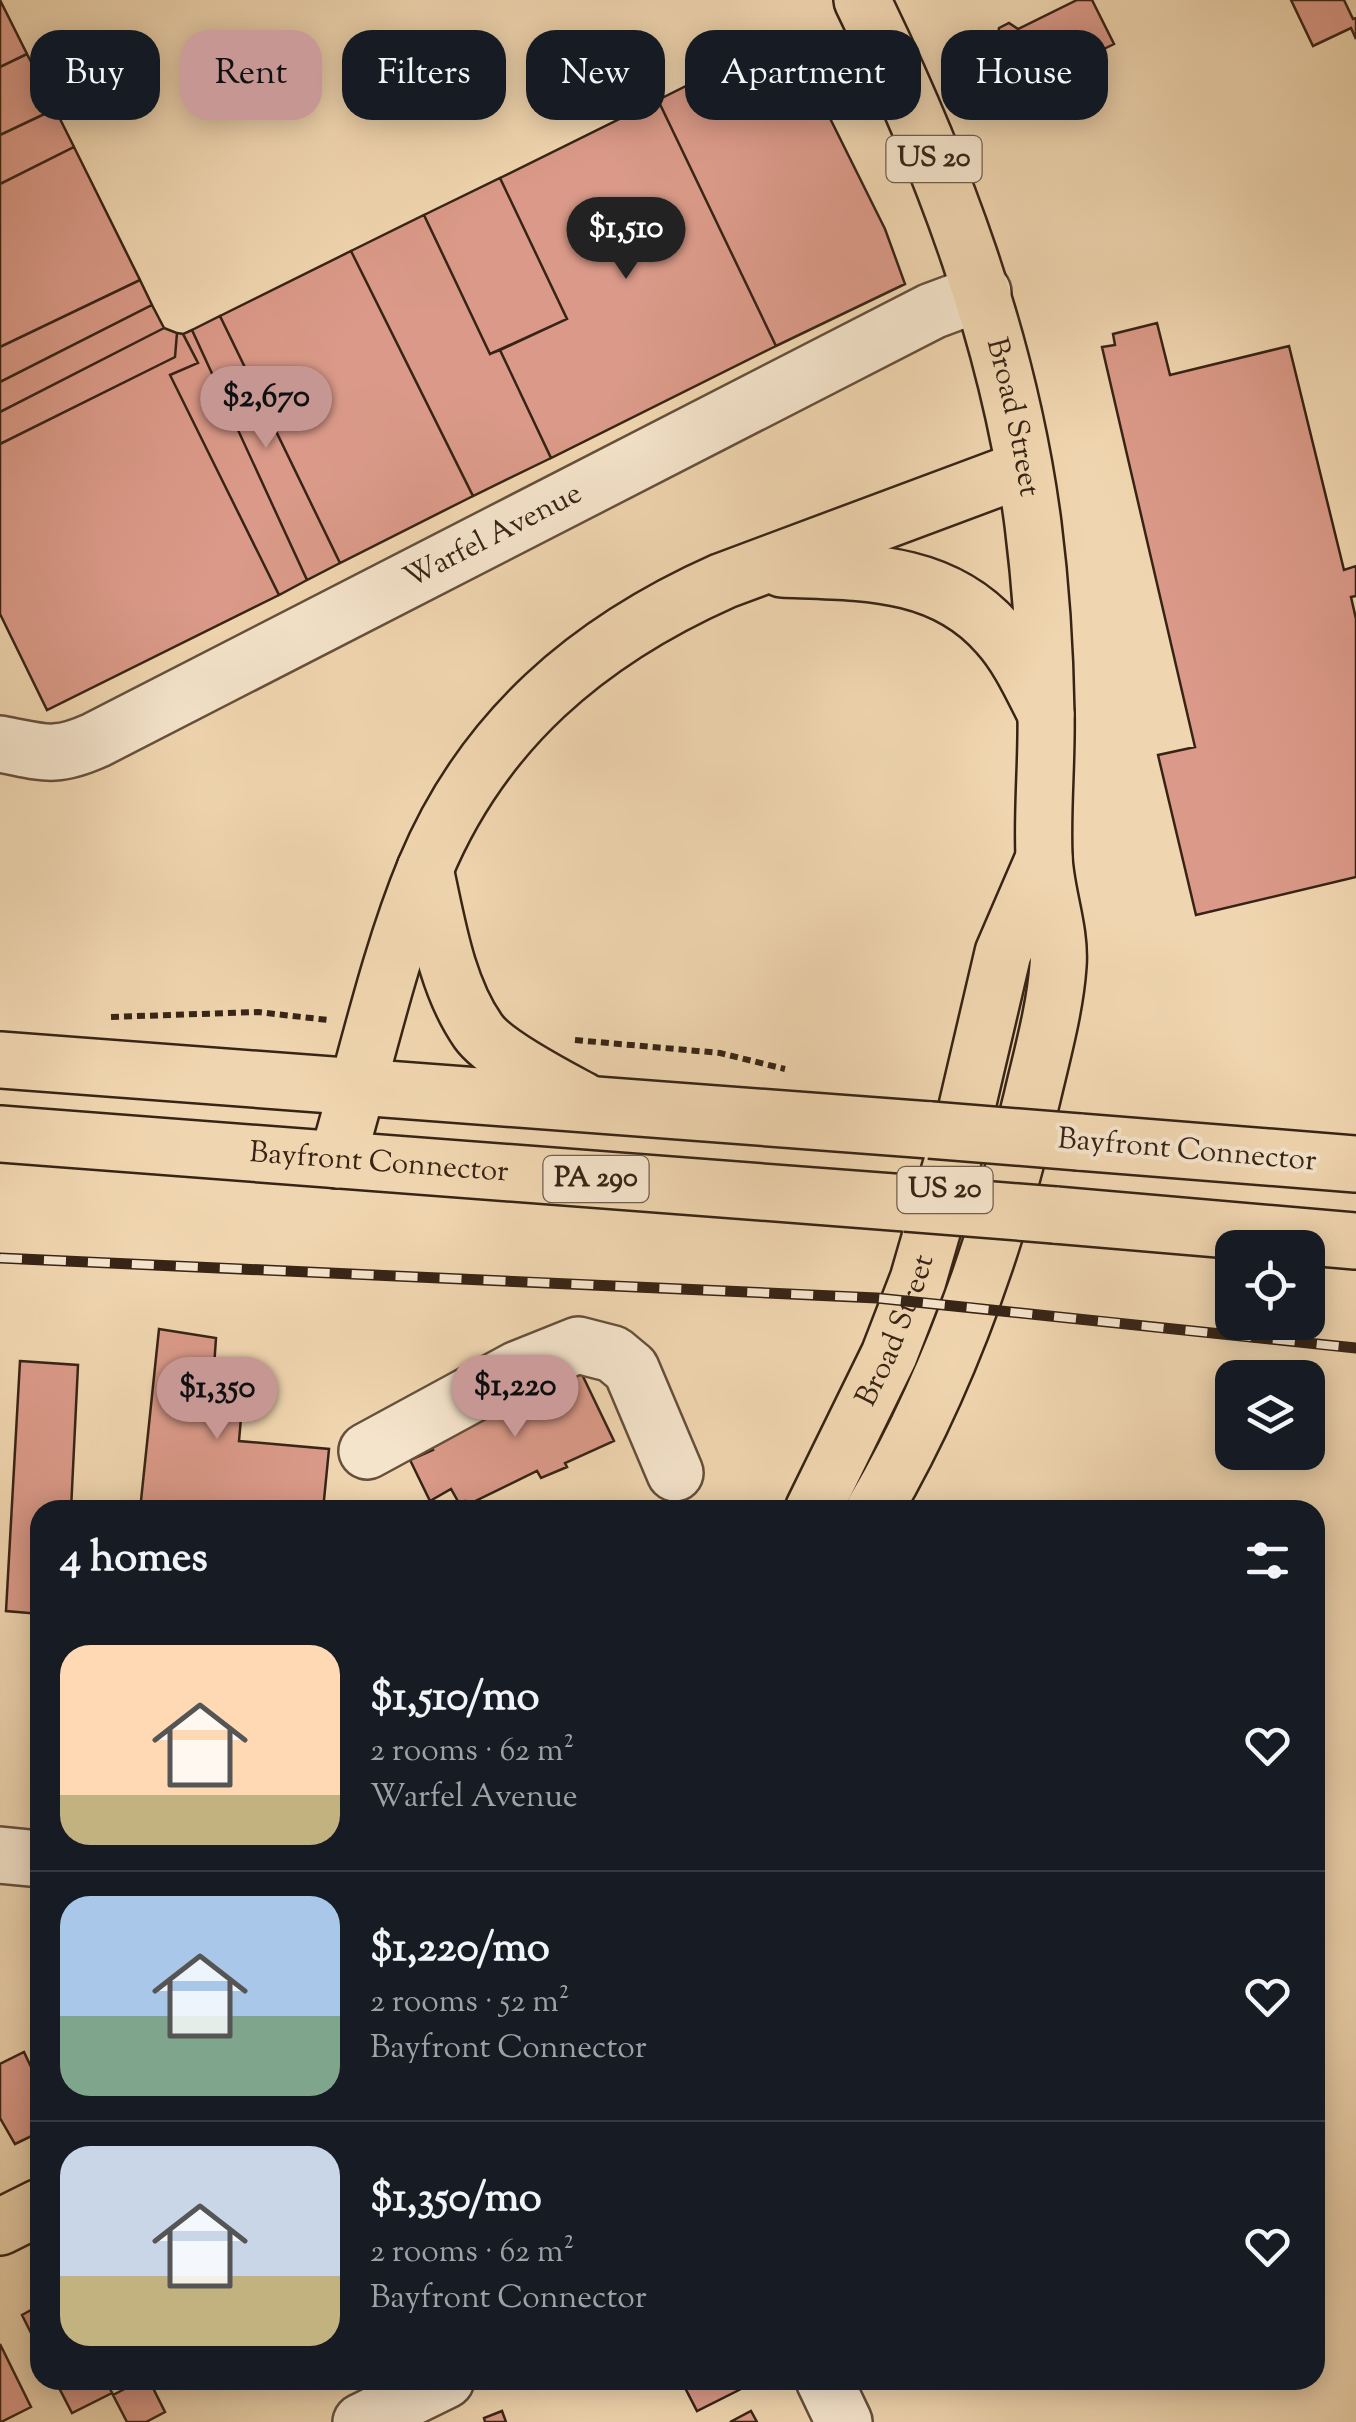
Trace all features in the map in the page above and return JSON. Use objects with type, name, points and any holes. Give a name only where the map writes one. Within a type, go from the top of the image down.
[{"type":"main road","name":"Broad Street","points":[[862,0],[918,118],[983,292],[1023,469],[1035,541],[1046,714],[1044,858],[1059,963],[1018,1156],[992,1246],[924,1416],[879,1500]]},
{"type":"main road","points":[[337,1160],[408,914],[425,869],[472,781],[542,696],[588,656],[676,602],[1023,469]]},
{"type":"main road","points":[[759,568],[894,576],[948,594],[982,617],[999,635],[1015,656],[1046,714]]},
{"type":"main road","name":"Broad Street","points":[[818,1500],[889,1355],[918,1280],[962,1128],[1003,953],[1044,858]]},
{"type":"main road","points":[[425,869],[448,964],[480,1034],[522,1067],[593,1106]]},
{"type":"main road","name":"Bayfront Connector","points":[[0,1060],[1356,1164]]},
{"type":"main road","name":"Bayfront Connector","points":[[0,1134],[854,1198],[1356,1241]]},
{"type":"main road","points":[[0,2227],[30,2212]]},
{"type":"street","name":"Warfel Avenue","points":[[5,736],[53,754],[72,751],[932,310],[983,292]]},
{"type":"street","points":[[367,1451],[518,1370],[578,1344],[613,1354],[631,1369],[675,1473]]},
{"type":"street","points":[[0,1855],[30,1858]]},
{"type":"street","points":[[360,2422],[426,2390]]},
{"type":"street","points":[[829,2390],[844,2422]]},
{"type":"building","points":[[0,0],[27,54],[0,67]]},
{"type":"building","points":[[1077,0],[1092,0],[1107,30],[999,30],[1009,23],[1018,29]]},
{"type":"building","points":[[1291,0],[1344,0],[1353,19],[1356,18],[1356,39],[1351,28],[1313,46]]},
{"type":"building","points":[[27,54],[32,120],[0,135],[0,67]]},
{"type":"building","points":[[685,86],[685,120],[831,120],[885,229],[905,284],[776,346],[665,115],[665,96]]},
{"type":"building","points":[[665,115],[776,346],[551,458],[500,350],[567,319],[500,178],[617,120],[665,120]]},
{"type":"building","points":[[32,120],[60,120],[74,147],[0,184],[0,135]]},
{"type":"building","points":[[74,147],[140,280],[0,347],[0,184]]},
{"type":"building","points":[[500,178],[567,319],[490,354],[424,215]]},
{"type":"building","points":[[424,215],[490,354],[500,350],[551,458],[473,496],[351,251]]},
{"type":"building","points":[[351,251],[473,496],[340,563],[220,316]]},
{"type":"building","points":[[140,280],[152,305],[0,382],[0,347]]},
{"type":"building","points":[[152,305],[164,328],[0,412],[0,382]]},
{"type":"building","points":[[220,316],[340,563],[307,580],[192,330]]},
{"type":"building","points":[[1157,323],[1170,375],[1289,346],[1344,570],[1356,566],[1356,596],[1351,597],[1356,619],[1356,877],[1196,915],[1158,755],[1195,747],[1102,347],[1115,345],[1113,334]]},
{"type":"building","points":[[164,328],[177,333],[175,357],[0,444],[0,412]]},
{"type":"building","points":[[192,330],[307,580],[279,595],[170,375],[198,363],[183,334]]},
{"type":"building","points":[[177,333],[183,334],[198,363],[170,375],[279,595],[47,710],[0,614],[0,444],[175,357]]},
{"type":"building","points":[[159,1329],[216,1338],[214,1367],[245,1372],[239,1441],[329,1449],[324,1500],[141,1500]]},
{"type":"building","points":[[20,1361],[78,1365],[71,1500],[30,1500],[30,1613],[6,1611]]},
{"type":"building","points":[[577,1364],[614,1441],[565,1463],[567,1467],[541,1478],[537,1471],[477,1500],[457,1500],[451,1489],[430,1500],[410,1460],[433,1450],[427,1438]]},
{"type":"building","points":[[24,2052],[30,2065],[30,2137],[15,2144],[0,2118],[0,2064]]},
{"type":"building","points":[[30,2311],[30,2331],[22,2315]]},
{"type":"building","points":[[0,2344],[31,2407],[1,2422],[0,2422]]},
{"type":"building","points":[[60,2390],[111,2390],[112,2393],[72,2413]]},
{"type":"building","points":[[123,2390],[154,2390],[165,2412],[146,2422],[127,2422],[113,2395]]},
{"type":"building","points":[[363,2390],[383,2390],[370,2405]]},
{"type":"building","points":[[686,2390],[739,2390],[697,2411]]},
{"type":"building","points":[[502,2411],[506,2422],[485,2422],[484,2418]]},
{"type":"building","points":[[751,2411],[757,2422],[730,2422]]},
{"type":"railway","points":[[0,1258],[877,1298],[1356,1348]]}]
